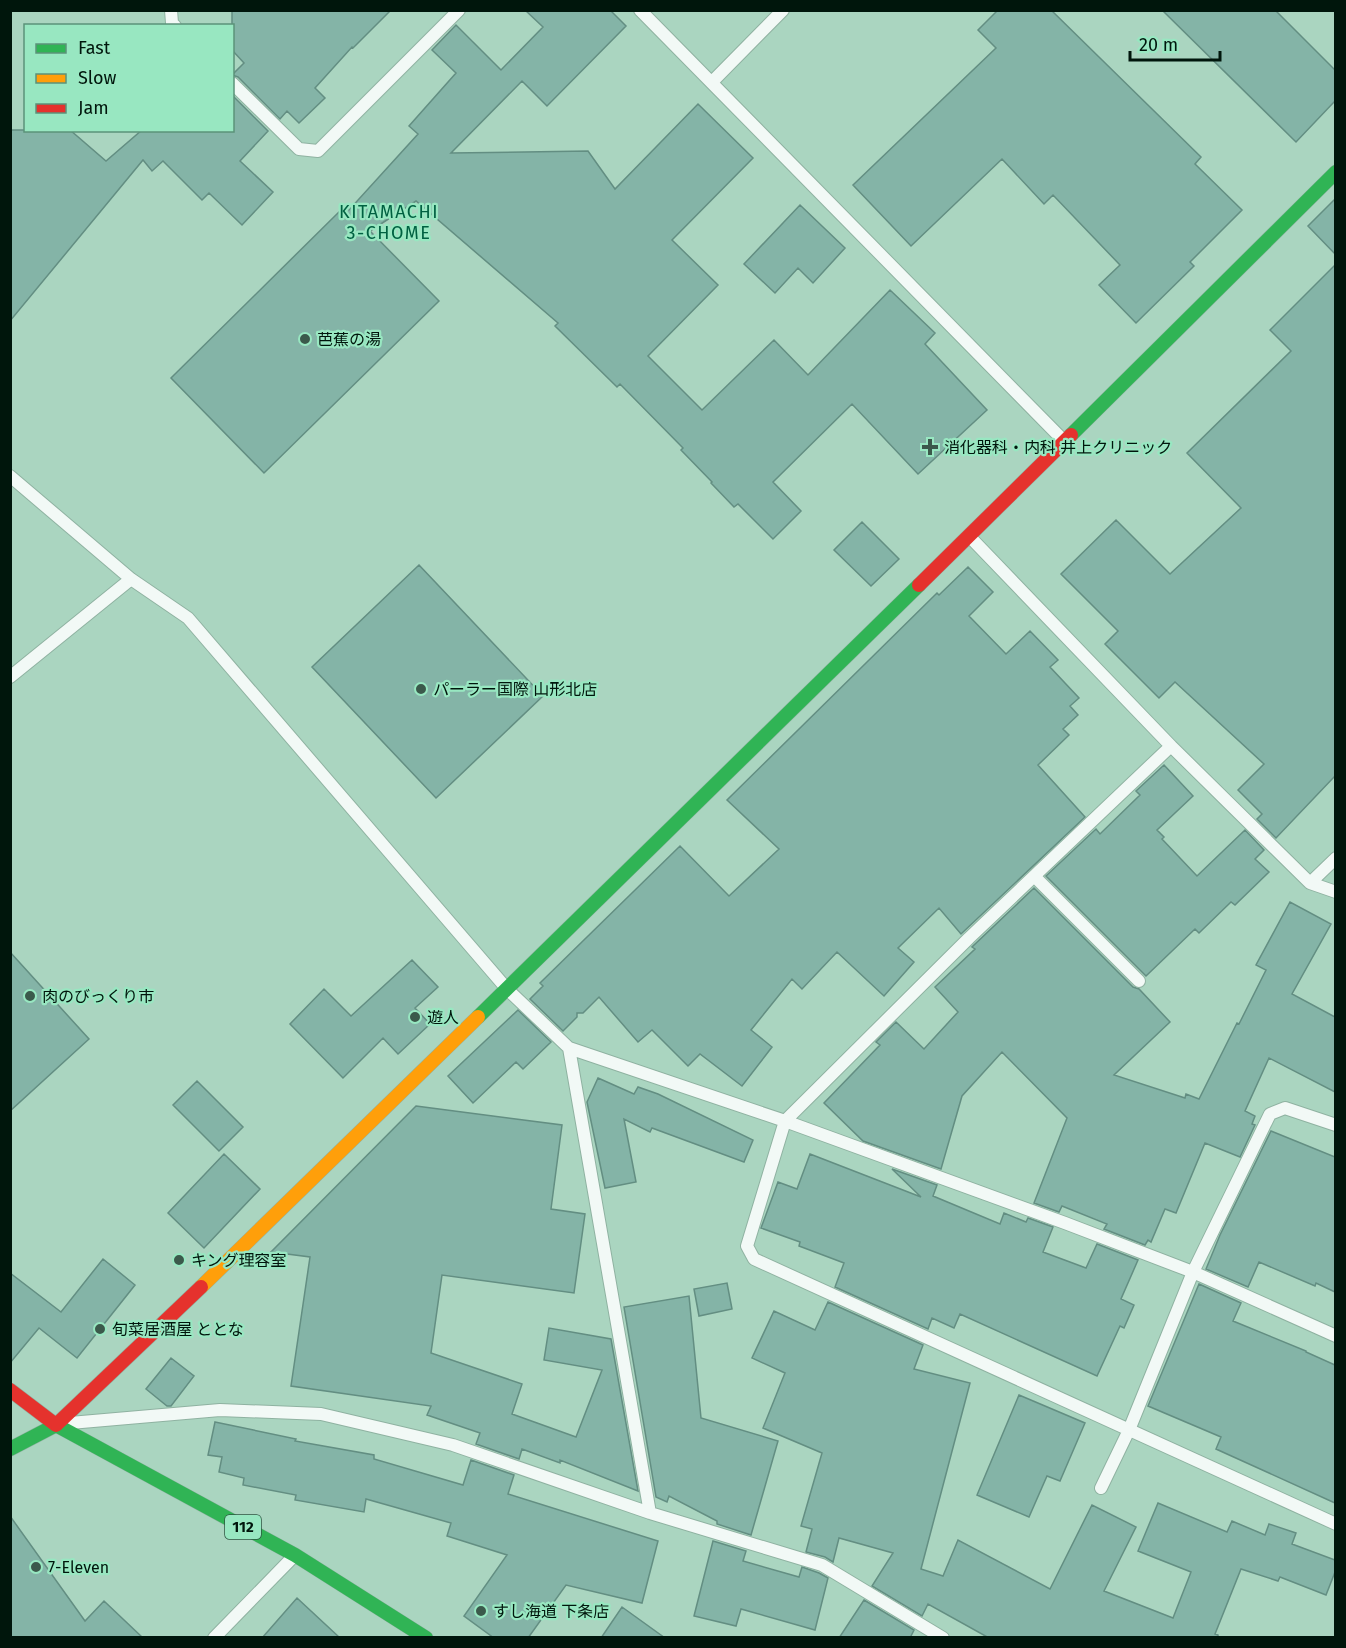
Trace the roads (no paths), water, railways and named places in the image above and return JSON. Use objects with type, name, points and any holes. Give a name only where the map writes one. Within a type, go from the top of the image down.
[{"type":"main road","points":[[10,1449],[56,1425],[198,1290],[969,536],[1335,172]]},
{"type":"main road","points":[[10,1390],[56,1425]]},
{"type":"main road","name":"112","points":[[56,1425],[295,1555],[426,1638]]},
{"type":"lane","points":[[234,85],[299,149],[318,150],[459,10]]},
{"type":"lane","points":[[640,10],[1064,441]]},
{"type":"lane","points":[[712,82],[783,10]]},
{"type":"lane","points":[[10,476],[131,579],[188,618],[507,989],[569,1048],[784,1121],[1065,1223],[1193,1272],[1335,1336]]},
{"type":"lane","points":[[969,536],[1171,746],[1310,883],[1335,892]]},
{"type":"lane","points":[[10,677],[131,579]]},
{"type":"lane","points":[[1171,746],[969,938],[784,1121],[747,1246],[754,1259],[1335,1524]]},
{"type":"lane","points":[[1310,883],[1335,858]]},
{"type":"lane","points":[[1034,876],[1139,981]]},
{"type":"lane","points":[[569,1048],[650,1514]]},
{"type":"lane","points":[[1101,1488],[1129,1430],[1193,1272],[1270,1114],[1285,1108],[1335,1125]]},
{"type":"lane","points":[[56,1425],[220,1410],[321,1414],[453,1444],[650,1514],[822,1565],[943,1638]]},
{"type":"lane","points":[[214,1638],[295,1555]]},
{"type":"place","name":"芭蕉の湯","points":[[305,339]]},
{"type":"place","name":"消化器科・内科 井上クリニック","points":[[930,447]]},
{"type":"place","name":"パーラー国際 山形北店","points":[[421,689]]},
{"type":"place","name":"肉のびっくり市","points":[[30,996]]},
{"type":"place","name":"遊人","points":[[415,1017]]},
{"type":"place","name":"キング理容室","points":[[179,1260]]},
{"type":"place","name":"旬菜居酒屋 ととな","points":[[100,1329]]},
{"type":"place","name":"7-Eleven","points":[[36,1567]]},
{"type":"place","name":"すし海道 下条店","points":[[481,1611]]},
{"type":"district","name":"KITAMACHI 3-CHOME","points":[[389,222]]}]
